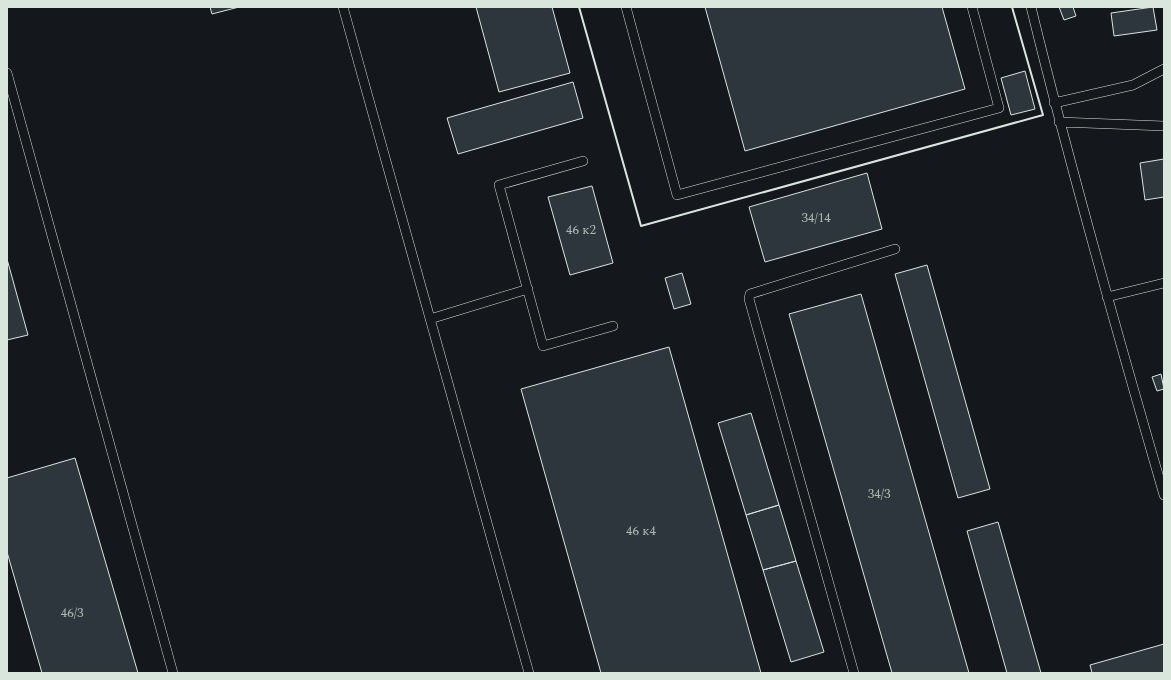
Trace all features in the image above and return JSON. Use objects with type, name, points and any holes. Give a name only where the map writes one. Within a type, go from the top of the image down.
[{"type":"lane","points":[[343,7],[529,673]]},
{"type":"lane","points":[[626,7],[677,195],[999,108],[972,7]]},
{"type":"lane","points":[[1031,7],[1059,122],[1107,297],[1164,495]]},
{"type":"lane","points":[[1054,103],[1133,85],[1164,69]]},
{"type":"lane","points":[[7,74],[173,673]]},
{"type":"lane","points":[[1059,122],[1164,126]]},
{"type":"lane","points":[[583,161],[499,184],[543,346],[613,326]]},
{"type":"lane","points":[[854,673],[749,299],[750,294],[895,249]]},
{"type":"lane","points":[[1107,297],[1164,283]]},
{"type":"lane","points":[[430,319],[528,289]]},
{"type":"building","points":[[210,7],[239,7],[212,14]]},
{"type":"building","points":[[476,7],[552,7],[570,73],[499,92]]},
{"type":"building","points":[[705,7],[942,7],[965,89],[745,151]]},
{"type":"building","points":[[1059,7],[1073,7],[1076,16],[1064,20]]},
{"type":"building","points":[[1153,7],[1157,30],[1114,36],[1111,13]]},
{"type":"building","points":[[1025,71],[1035,109],[1011,115],[1001,78]]},
{"type":"building","points":[[573,82],[583,118],[458,154],[447,118]]},
{"type":"building","points":[[1164,159],[1164,197],[1145,200],[1140,163]]},
{"type":"building","points":[[867,173],[882,229],[765,262],[749,207]]},
{"type":"building","points":[[592,186],[613,263],[570,275],[548,197]]},
{"type":"building","points":[[7,259],[28,335],[7,340]]},
{"type":"building","points":[[927,265],[990,489],[958,498],[895,274]]},
{"type":"building","points":[[682,273],[691,304],[674,309],[665,278]]},
{"type":"building","points":[[861,294],[969,673],[892,673],[789,314]]},
{"type":"building","points":[[669,347],[761,673],[601,673],[521,389]]},
{"type":"building","points":[[1161,374],[1164,389],[1157,391],[1152,377]]},
{"type":"building","points":[[751,413],[779,505],[746,515],[718,423]]},
{"type":"building","points":[[75,458],[138,673],[42,673],[7,552],[7,478]]},
{"type":"building","points":[[779,505],[796,561],[763,570],[746,515]]},
{"type":"building","points":[[998,522],[1041,673],[1007,673],[967,531]]},
{"type":"building","points":[[796,561],[824,652],[791,662],[763,570]]},
{"type":"building","points":[[1164,644],[1164,673],[1092,673],[1090,665]]},
{"type":"wall","points":[[579,7],[641,226],[1043,115],[1012,7]]}]
